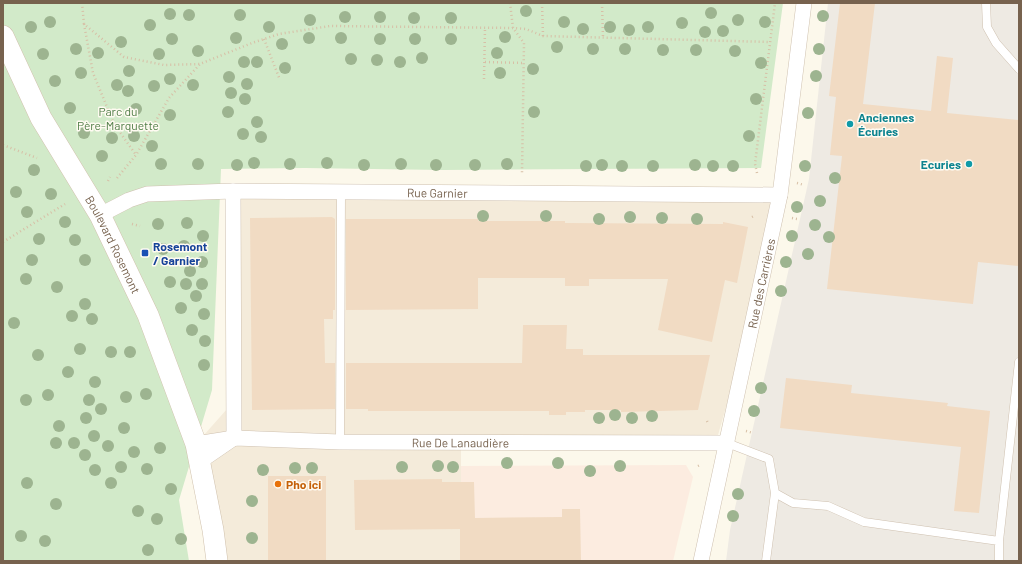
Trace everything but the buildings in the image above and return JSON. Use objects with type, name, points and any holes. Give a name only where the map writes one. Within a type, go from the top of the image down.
[{"type":"main road","name":"Boulevard Rosemont","points":[[3,36],[41,118],[100,215],[148,315],[197,453],[213,530],[217,561]]},
{"type":"street","name":"Rue des Carrières","points":[[701,561],[780,195],[804,3]]},
{"type":"street","name":"Rue Garnier","points":[[100,215],[129,200],[147,194],[233,191],[780,195]]},
{"type":"street","points":[[197,453],[234,438],[233,191]]},
{"type":"street","name":"Rue De Lanaudière","points":[[234,438],[340,442],[727,443]]},
{"type":"lane","points":[[986,3],[988,26],[996,43],[1019,69]]},
{"type":"lane","points":[[340,442],[341,192]]},
{"type":"lane","points":[[999,561],[999,541],[1019,362]]},
{"type":"lane","points":[[727,443],[769,459],[775,493],[766,561]]},
{"type":"lane","points":[[775,493],[793,503],[828,506],[864,522],[999,541]]},
{"type":"path","points":[[82,3],[84,24],[93,73],[114,124],[136,155]]},
{"type":"path","points":[[510,3],[513,28],[524,43],[522,173]]},
{"type":"path","points":[[542,3],[543,36]]},
{"type":"path","points":[[602,3],[603,39]]},
{"type":"path","points":[[758,173],[754,164],[775,3]]},
{"type":"path","points":[[84,24],[124,57],[164,65],[200,64],[279,34],[330,26],[513,28],[526,29],[543,36],[603,39],[770,42]]},
{"type":"path","points":[[484,79],[485,28]]},
{"type":"path","points":[[264,39],[280,80]]},
{"type":"path","points":[[484,62],[524,63]]},
{"type":"path","points":[[117,178],[136,155],[169,98],[200,64]]},
{"type":"path","points":[[3,145],[37,158]]},
{"type":"path","points":[[108,181],[110,177]]},
{"type":"path","points":[[3,242],[65,204]]},
{"type":"path","points":[[791,218],[797,219]]},
{"type":"path","points":[[132,224],[140,226]]},
{"type":"path","points":[[746,431],[753,433]]},
{"type":"shaded area","points":[[828,3],[1019,3],[1019,561],[726,561],[730,530],[809,179]]},
{"type":"shaded area","points":[[233,191],[775,199],[751,319],[718,435],[577,439],[461,448],[461,561],[215,561],[196,444],[235,400]]},
{"type":"shaded area","points":[[686,465],[693,477],[673,561],[461,561],[461,466]]},
{"type":"green space","name":"Parc du Père-Marquette","points":[[3,3],[783,3],[761,168],[442,170],[305,168],[221,169],[212,390],[179,500],[189,561],[3,561]]},
{"type":"place","name":"Anciennes Écuries","points":[[850,124]]},
{"type":"place","name":"Ecuries","points":[[969,164]]},
{"type":"place","name":"Rosemont / Garnier","points":[[145,253]]},
{"type":"place","name":"Pho ici","points":[[278,484]]}]
